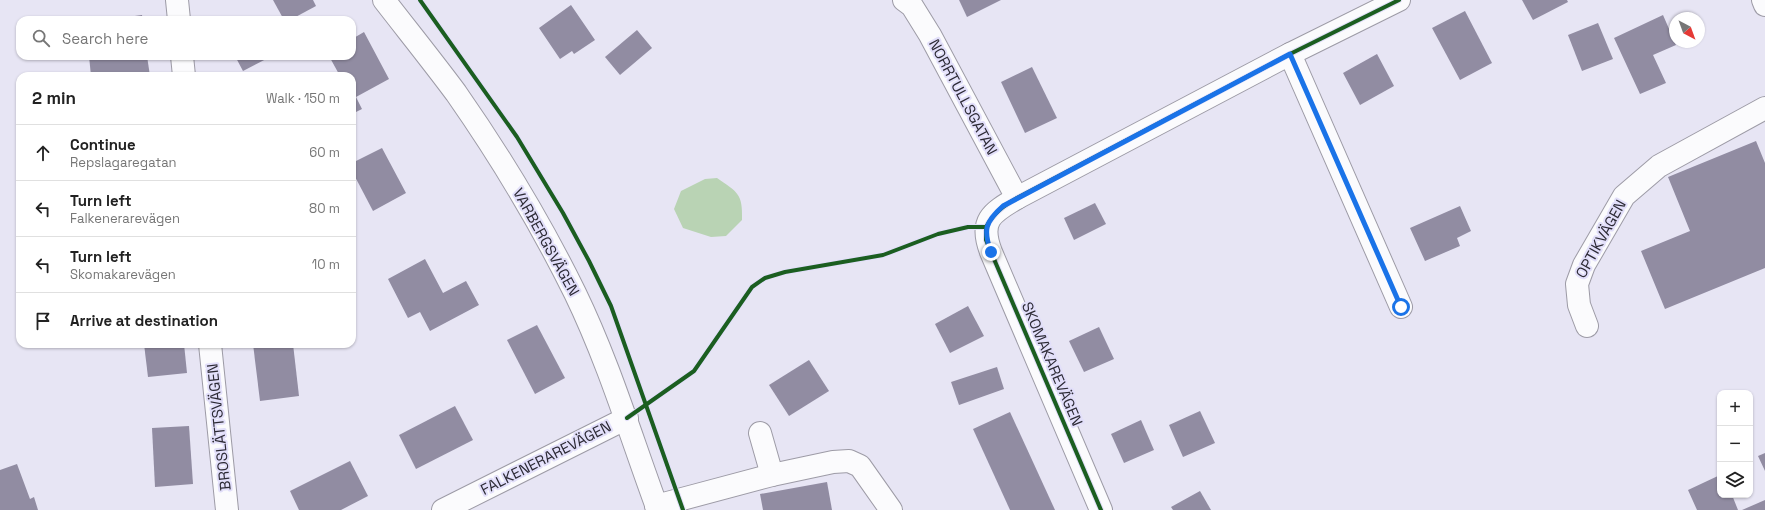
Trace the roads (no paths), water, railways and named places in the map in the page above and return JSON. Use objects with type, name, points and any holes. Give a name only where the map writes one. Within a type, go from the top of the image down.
[{"type":"street","points":[[177,0],[179,16]]},
{"type":"street","name":"VARBERGSVÄGEN","points":[[384,0],[456,94],[506,169],[539,226],[575,294],[626,418],[657,508]]},
{"type":"street","name":"NORRTULLSGATAN","points":[[904,0],[912,6],[930,35],[1017,198]]},
{"type":"street","points":[[1017,198],[1290,54],[1399,0]]},
{"type":"street","points":[[1763,0],[1765,5]]},
{"type":"street","points":[[1290,54],[1401,307]]},
{"type":"street","points":[[182,60],[184,72]]},
{"type":"street","name":"OPTIKVÄGEN","points":[[1587,326],[1579,305],[1577,284],[1584,265],[1624,196],[1659,166],[1765,108]]},
{"type":"street","name":"SKOMAKAREVÄGEN","points":[[1017,198],[1003,206],[992,216],[986,227],[986,240],[1101,510]]},
{"type":"street","name":"BROSLÄTTSVÄGEN","points":[[210,348],[227,510]]},
{"type":"street","name":"FALKENERAREVÄGEN","points":[[443,510],[626,418]]},
{"type":"street","points":[[760,433],[772,475]]},
{"type":"street","points":[[657,508],[772,475],[833,462],[849,462],[860,466],[891,510]]}]
